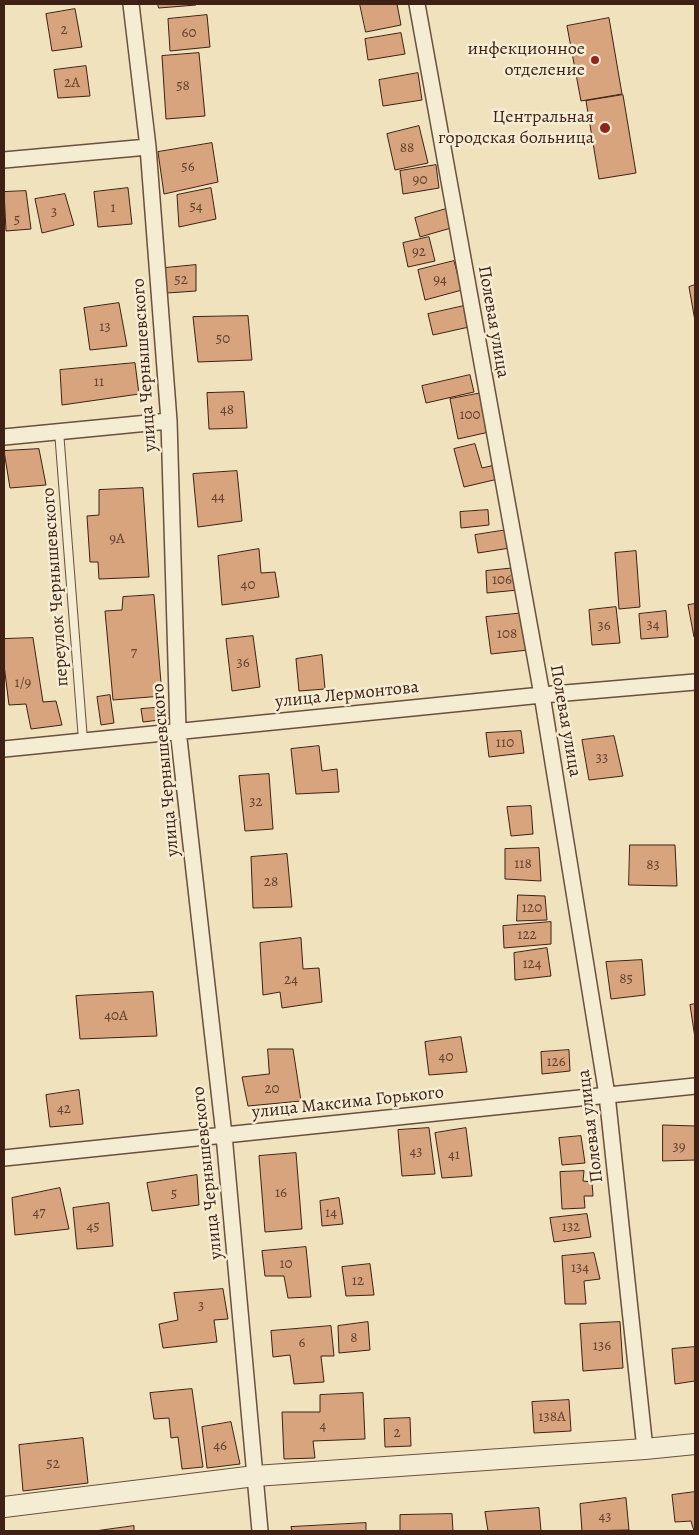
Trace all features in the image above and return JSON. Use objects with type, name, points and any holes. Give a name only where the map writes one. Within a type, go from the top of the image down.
[{"type":"street","name":"улица Чернышевского","points":[[130,4],[148,147],[169,421],[178,730],[224,1135],[260,1531]]},
{"type":"street","name":"Полевая улица","points":[[417,4],[542,695],[607,1095],[644,1449]]},
{"type":"street","points":[[4,160],[148,147]]},
{"type":"street","points":[[4,437],[169,421]]},
{"type":"street","name":"улица Лермонтова","points":[[4,749],[178,730],[695,682]]},
{"type":"street","name":"улица Максима Горького","points":[[4,1158],[695,1086]]},
{"type":"street","points":[[4,1507],[255,1476],[695,1444]]},
{"type":"lane","name":"переулок Чернышевского","points":[[59,431],[83,740]]},
{"type":"building","points":[[158,4],[196,4],[196,5],[159,8]]},
{"type":"building","points":[[360,4],[397,4],[401,25],[366,32]]},
{"type":"building","points":[[75,9],[82,47],[52,51],[46,14]]},
{"type":"building","points":[[207,15],[210,47],[170,51],[168,19]]},
{"type":"building","name":"инфекционное отделение","points":[[609,18],[622,94],[581,101],[567,26]]},
{"type":"building","points":[[401,33],[405,54],[368,60],[365,39]]},
{"type":"building","points":[[199,53],[205,116],[166,119],[162,56]]},
{"type":"building","points":[[86,66],[90,96],[58,98],[54,70]]},
{"type":"building","points":[[418,73],[422,100],[383,106],[379,80]]},
{"type":"building","points":[[623,95],[636,173],[599,179],[586,101]]},
{"type":"building","points":[[419,126],[428,163],[395,170],[387,134]]},
{"type":"building","points":[[212,143],[218,182],[164,194],[158,152]]},
{"type":"building","points":[[436,165],[439,188],[403,194],[400,171]]},
{"type":"building","points":[[128,188],[132,224],[98,227],[94,192]]},
{"type":"building","points":[[211,188],[216,219],[179,227],[177,195]]},
{"type":"building","points":[[26,191],[31,229],[6,231],[4,192]]},
{"type":"building","points":[[65,194],[74,225],[42,233],[35,199]]},
{"type":"building","points":[[446,209],[451,228],[420,237],[415,218]]},
{"type":"building","points":[[429,237],[435,261],[408,267],[403,243]]},
{"type":"building","points":[[454,261],[462,290],[425,300],[418,270]]},
{"type":"building","points":[[196,265],[196,291],[167,293],[165,268]]},
{"type":"building","points":[[695,285],[695,321],[689,287]]},
{"type":"building","points":[[119,303],[127,346],[90,350],[84,308]]},
{"type":"building","points":[[464,306],[469,327],[433,335],[428,314]]},
{"type":"building","points":[[248,316],[252,360],[198,362],[193,317]]},
{"type":"building","points":[[135,363],[139,394],[62,405],[60,370]]},
{"type":"building","points":[[470,375],[474,392],[426,403],[422,386]]},
{"type":"building","points":[[244,392],[247,428],[209,429],[207,393]]},
{"type":"building","points":[[482,393],[489,432],[458,439],[450,399]]},
{"type":"building","points":[[475,444],[482,468],[495,465],[498,479],[464,487],[454,449]]},
{"type":"building","points":[[39,449],[46,485],[10,488],[4,451]]},
{"type":"building","points":[[237,471],[242,521],[198,527],[193,474]]},
{"type":"building","points":[[143,488],[149,577],[99,579],[98,562],[90,562],[87,516],[99,515],[99,490]]},
{"type":"building","points":[[488,510],[489,525],[461,528],[460,512]]},
{"type":"building","points":[[507,530],[510,548],[478,553],[475,535]]},
{"type":"building","points":[[259,549],[261,573],[275,572],[279,597],[222,605],[218,556]]},
{"type":"building","points":[[636,551],[640,607],[619,609],[615,553]]},
{"type":"building","points":[[516,568],[518,590],[487,593],[486,571]]},
{"type":"building","points":[[154,595],[162,696],[113,700],[105,611],[122,610],[123,597]]},
{"type":"building","points":[[695,604],[695,636],[694,637],[688,605]]},
{"type":"building","points":[[616,607],[620,643],[592,645],[589,610]]},
{"type":"building","points":[[666,611],[668,637],[641,639],[639,614]]},
{"type":"building","points":[[524,613],[528,650],[491,654],[486,617]]},
{"type":"building","points":[[253,636],[260,687],[232,691],[226,639]]},
{"type":"building","points":[[33,638],[43,702],[56,701],[62,725],[31,729],[26,704],[9,705],[4,665],[4,639]]},
{"type":"building","points":[[322,655],[325,689],[299,691],[296,659]]},
{"type":"building","points":[[110,695],[114,723],[101,725],[97,697]]},
{"type":"building","points":[[166,707],[168,719],[143,722],[141,709]]},
{"type":"building","points":[[521,731],[524,753],[489,757],[486,733]]},
{"type":"building","points":[[614,736],[623,776],[589,780],[582,740]]},
{"type":"building","points":[[319,746],[322,771],[337,769],[339,792],[296,794],[291,749]]},
{"type":"building","points":[[269,774],[273,829],[245,831],[239,776]]},
{"type":"building","points":[[531,806],[533,834],[511,836],[507,807]]},
{"type":"building","points":[[630,845],[675,845],[677,886],[629,885]]},
{"type":"building","points":[[539,848],[541,881],[505,879],[505,849]]},
{"type":"building","points":[[287,854],[292,907],[253,908],[251,857]]},
{"type":"building","points":[[518,895],[545,896],[547,920],[517,921]]},
{"type":"building","points":[[551,922],[551,944],[504,948],[503,926]]},
{"type":"building","points":[[301,938],[303,969],[319,968],[322,1002],[282,1008],[280,992],[263,995],[260,943]]},
{"type":"building","points":[[547,948],[551,976],[515,980],[514,953]]},
{"type":"building","points":[[642,960],[645,995],[611,999],[606,962]]},
{"type":"building","points":[[153,992],[157,1036],[80,1039],[76,996]]},
{"type":"building","points":[[695,1004],[695,1038],[690,1005]]},
{"type":"building","points":[[461,1037],[467,1072],[429,1075],[425,1042]]},
{"type":"building","points":[[268,1049],[293,1049],[301,1101],[248,1106],[242,1077],[269,1074]]},
{"type":"building","points":[[569,1050],[570,1071],[542,1074],[541,1052]]},
{"type":"building","points":[[79,1090],[83,1124],[50,1127],[46,1095]]},
{"type":"building","points":[[663,1125],[695,1126],[695,1160],[663,1161]]},
{"type":"building","points":[[429,1128],[435,1174],[402,1176],[398,1130]]},
{"type":"building","points":[[466,1128],[472,1176],[442,1178],[435,1133]]},
{"type":"building","points":[[581,1136],[585,1163],[562,1165],[559,1138]]},
{"type":"building","points":[[296,1153],[302,1229],[265,1232],[259,1156]]},
{"type":"building","points":[[584,1171],[583,1181],[592,1182],[593,1196],[584,1196],[585,1208],[562,1209],[560,1172]]},
{"type":"building","points":[[197,1175],[199,1205],[152,1211],[147,1183]]},
{"type":"building","points":[[60,1188],[69,1229],[15,1235],[12,1198]]},
{"type":"building","points":[[339,1198],[343,1224],[322,1226],[320,1201]]},
{"type":"building","points":[[109,1203],[113,1246],[77,1249],[73,1208]]},
{"type":"building","points":[[587,1214],[591,1237],[554,1242],[550,1218]]},
{"type":"building","points":[[306,1247],[311,1297],[288,1298],[284,1276],[265,1276],[262,1251]]},
{"type":"building","points":[[594,1253],[600,1279],[584,1281],[586,1304],[565,1304],[562,1256]]},
{"type":"building","points":[[370,1264],[374,1295],[346,1296],[342,1267]]},
{"type":"building","points":[[223,1289],[228,1319],[214,1320],[217,1342],[163,1348],[159,1324],[178,1320],[174,1293]]},
{"type":"building","points":[[368,1322],[370,1350],[339,1353],[338,1326]]},
{"type":"building","points":[[620,1322],[623,1368],[583,1371],[580,1324]]},
{"type":"building","points":[[331,1326],[334,1356],[321,1356],[324,1382],[294,1384],[290,1355],[273,1357],[271,1331]]},
{"type":"building","points":[[695,1347],[695,1381],[675,1384],[672,1349]]},
{"type":"building","points":[[192,1389],[203,1467],[182,1469],[178,1437],[171,1438],[169,1418],[154,1419],[150,1393]]},
{"type":"building","points":[[363,1393],[365,1439],[313,1441],[315,1458],[284,1459],[282,1412],[320,1412],[320,1395]]},
{"type":"building","points":[[569,1400],[571,1431],[534,1433],[532,1402]]},
{"type":"building","points":[[410,1418],[411,1446],[385,1447],[384,1419]]},
{"type":"building","points":[[231,1422],[240,1464],[207,1468],[202,1427]]},
{"type":"building","points":[[83,1438],[88,1483],[23,1491],[19,1445]]},
{"type":"building","points":[[695,1492],[694,1531],[691,1521],[675,1522],[672,1495]]},
{"type":"building","points":[[626,1498],[629,1530],[582,1531],[580,1504]]},
{"type":"building","points":[[539,1508],[541,1531],[488,1531],[485,1512]]},
{"type":"building","points":[[452,1514],[453,1531],[400,1531],[400,1515]]},
{"type":"building","points":[[366,1523],[366,1531],[292,1531],[291,1527]]},
{"type":"building","points":[[134,1526],[134,1531],[95,1531]]},
{"type":"place","name":"инфекционное отделение","points":[[595,60]]},
{"type":"place","name":"Центральная городская больница","points":[[605,128]]}]
